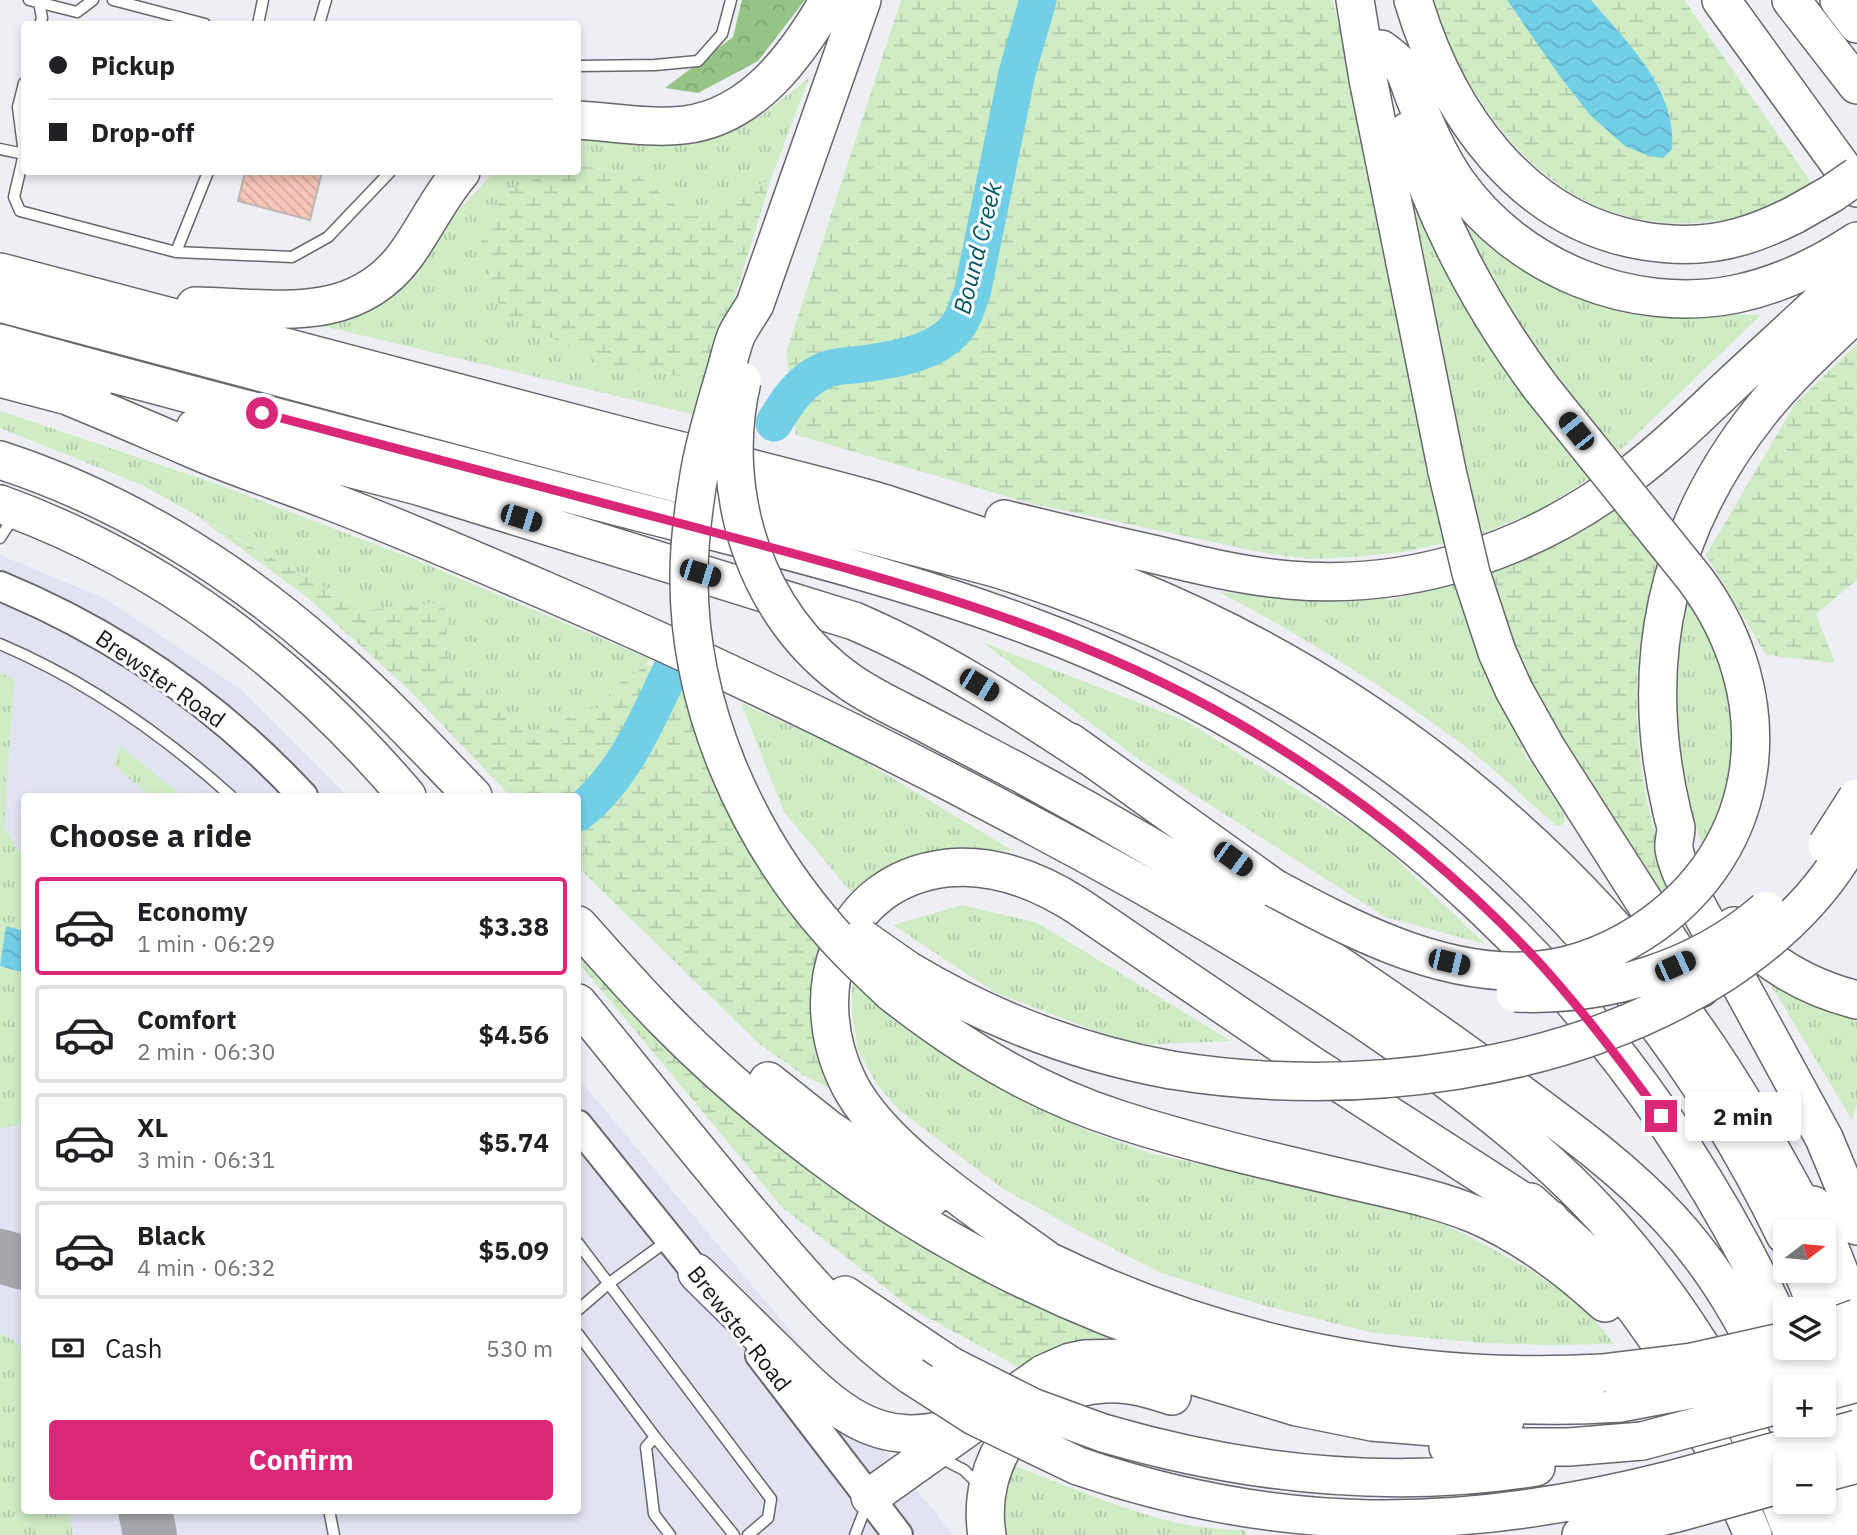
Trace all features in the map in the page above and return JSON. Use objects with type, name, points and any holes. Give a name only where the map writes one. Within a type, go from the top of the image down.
[{"type":"highway","points":[[581,120],[675,125],[696,123],[724,113],[743,103],[771,79],[804,40],[829,0]]},
{"type":"highway","points":[[862,0],[755,304],[736,336],[709,425],[692,522],[689,576],[693,642],[706,703],[727,764],[751,815],[787,863],[857,934],[949,1035],[996,1065],[1038,1087],[1100,1113],[1219,1148],[1444,1203],[1506,1230],[1553,1260],[1607,1306],[1661,1369],[1713,1446]]},
{"type":"highway","points":[[1355,0],[1370,93],[1447,471],[1471,573],[1497,652],[1514,690],[1547,749],[1695,981],[1725,1033],[1816,1210],[1841,1314],[1857,1418]]},
{"type":"highway","points":[[1274,888],[1379,939],[1427,956],[1487,970],[1541,970],[1560,967],[1598,955],[1652,925],[1694,887],[1725,843],[1745,791],[1751,746],[1749,701],[1736,652],[1723,622],[1695,579],[1542,389],[1503,335],[1468,275],[1447,234],[1419,166],[1366,0]]},
{"type":"highway","points":[[1413,0],[1441,70],[1464,112],[1489,148],[1518,180],[1570,218],[1630,239],[1686,244],[1739,237],[1794,215],[1857,176]]},
{"type":"highway","points":[[1721,0],[1857,188]]},
{"type":"highway","points":[[1791,0],[1857,85]]},
{"type":"highway","points":[[1839,0],[1857,24]]},
{"type":"highway","points":[[1381,49],[1402,67],[1441,158],[1468,197],[1502,232],[1527,251],[1559,269],[1599,285],[1635,295],[1693,299],[1756,289],[1845,280]]},
{"type":"highway","points":[[157,313],[187,306],[260,310],[313,308],[340,303],[362,293],[383,280],[399,264],[459,175]]},
{"type":"highway","points":[[1857,241],[1845,280],[1785,383],[1738,441],[1706,495],[1684,545],[1663,624],[1656,691],[1661,757],[1676,829],[1673,846],[1693,898],[1824,1138],[1857,1226]]},
{"type":"highway","points":[[0,272],[877,502],[1082,568],[1201,618],[1334,691],[1398,733],[1458,778],[1567,879],[1618,933],[1664,988],[1736,1090],[1809,1220]]},
{"type":"highway","points":[[877,502],[993,517],[1196,564],[1286,580],[1361,580],[1444,567],[1520,541],[1550,527],[1605,494],[1671,441],[1845,280]]},
{"type":"highway","points":[[0,303],[983,565],[1085,598],[1222,659],[1320,714],[1382,756],[1468,823],[1548,898],[1623,982],[1683,1060],[1748,1165],[1777,1220]]},
{"type":"highway","points":[[755,304],[754,339],[740,388],[735,424],[735,472],[739,505],[747,539],[760,573],[774,602],[804,641],[851,683],[1018,772],[1181,865],[1339,964],[1500,1079],[1617,1169],[1671,1220],[1719,1281],[1751,1335],[1773,1387]]},
{"type":"highway","points":[[0,343],[823,561],[1045,632],[1135,669],[1212,708],[1277,746],[1357,801],[1431,859],[1480,903],[1560,986],[1612,1050],[1685,1152],[1749,1259],[1773,1308]]},
{"type":"highway","points":[[0,378],[392,478],[854,621],[971,680],[1089,756]]},
{"type":"highway","points":[[70,397],[191,449],[331,501],[542,589],[781,697],[1071,846],[1244,944],[1391,1038],[1521,1138],[1601,1215],[1650,1273],[1693,1332],[1740,1412],[1793,1535]]},
{"type":"highway","points":[[343,434],[874,611],[932,640],[1274,888],[1367,949],[1401,967],[1455,984],[1510,992],[1547,993],[1585,990],[1666,970],[1709,950],[1769,907],[1808,867],[1837,831],[1857,798]]},
{"type":"highway","points":[[0,460],[55,480],[111,506],[176,541],[238,581],[326,650],[470,793]]},
{"type":"highway","points":[[6,517],[87,540],[215,615],[300,684],[405,793]]},
{"type":"highway","points":[[430,752],[456,793]]},
{"type":"highway","points":[[914,764],[1425,1118],[1550,1219],[1600,1266],[1647,1325],[1671,1363],[1713,1446],[1753,1535]]},
{"type":"highway","points":[[1676,829],[1686,841],[1719,908],[1741,935],[1769,959],[1798,977],[1830,993],[1857,1000]]},
{"type":"highway","points":[[900,981],[961,1001],[1037,1034],[1118,1059],[1171,1070],[1260,1079],[1374,1078],[1478,1067],[1528,1057],[1575,1043],[1674,1002],[1715,978],[1756,950],[1790,921],[1836,867],[1857,830]]},
{"type":"highway","points":[[1051,1263],[937,1178],[898,1145],[858,1099],[838,1057],[831,1028],[829,998],[840,943],[853,922],[871,902],[894,886],[921,874],[948,868],[983,869],[1021,877],[1050,889],[1321,1072],[1550,1219]]},
{"type":"highway","points":[[581,906],[686,1010],[807,1113],[920,1192],[1051,1263],[1188,1318],[1332,1357],[1479,1375],[1540,1376],[1611,1388]]},
{"type":"highway","points":[[581,928],[650,1005],[744,1094],[820,1156],[867,1189],[984,1258],[1062,1296],[1186,1345],[1264,1368],[1349,1387],[1425,1398],[1563,1405],[1692,1362],[1773,1344]]},
{"type":"highway","points":[[581,1007],[729,1188],[840,1317],[867,1342],[912,1376],[974,1416],[1078,1466],[1139,1488],[1198,1503],[1271,1516],[1357,1523],[1419,1522],[1491,1516],[1600,1497],[1672,1497],[1773,1484]]},
{"type":"highway","points":[[729,1188],[788,1248],[838,1290],[951,1366],[1032,1407],[1103,1433],[1175,1453],[1248,1466],[1358,1477],[1430,1477],[1501,1472],[1555,1463],[1773,1406]]},
{"type":"highway","points":[[697,1273],[820,1394],[853,1418],[875,1428],[913,1434],[942,1431],[988,1414]]},
{"type":"highway","points":[[1814,1283],[1841,1314]]},
{"type":"highway","points":[[1833,1283],[1841,1314]]},
{"type":"highway","points":[[870,1497],[1043,1374],[1070,1362],[1098,1357],[1147,1362],[1297,1406],[1392,1424],[1433,1427],[1473,1425],[1611,1388],[1747,1379],[1857,1349]]},
{"type":"highway","points":[[987,1535],[984,1508],[986,1492],[997,1455],[1009,1436],[1020,1424],[1058,1396],[1086,1386],[1130,1384],[1269,1423],[1381,1444],[1433,1447],[1555,1447],[1642,1441]]},
{"type":"highway","points":[[1836,1389],[1857,1384]]},
{"type":"highway","points":[[1581,1535],[1672,1497],[1857,1429]]},
{"type":"highway","points":[[1824,1437],[1852,1535]]},
{"type":"highway","points":[[1836,1470],[1857,1464]]},
{"type":"highway","points":[[1816,1514],[1822,1535]]},
{"type":"street","name":"Brewster Road","points":[[0,586],[97,632],[171,679],[233,728],[300,793]]},
{"type":"street","name":"Brewster Road","points":[[581,1129],[670,1238],[898,1535]]},
{"type":"lane","points":[[34,1],[77,12],[93,0]]},
{"type":"lane","points":[[113,0],[194,21]]},
{"type":"lane","points":[[259,21],[263,0]]},
{"type":"lane","points":[[320,21],[326,0]]},
{"type":"lane","points":[[581,66],[655,65],[698,61],[722,34],[732,0]]},
{"type":"lane","points":[[34,1],[41,21]]},
{"type":"lane","points":[[21,95],[18,107],[21,130]]},
{"type":"lane","points":[[0,149],[21,153]]},
{"type":"lane","points":[[21,166],[13,197],[20,211],[176,252],[292,257],[328,237],[387,175]]},
{"type":"lane","points":[[176,252],[207,175]]},
{"type":"lane","points":[[0,644],[60,673],[117,707],[170,745],[227,793]]},
{"type":"lane","points":[[581,1307],[608,1283],[670,1238]]},
{"type":"lane","points":[[581,1247],[771,1499],[768,1518],[748,1535]]},
{"type":"lane","points":[[581,1338],[655,1437],[734,1535]]},
{"type":"lane","points":[[655,1437],[646,1447],[654,1514],[670,1535]]},
{"type":"lane","points":[[931,1453],[964,1469],[986,1492]]},
{"type":"lane","points":[[855,1535],[870,1497]]},
{"type":"lane","points":[[330,1514],[334,1535]]},
{"type":"shaded area","points":[[0,555],[106,599],[239,688],[344,793],[21,793],[21,1514],[581,1514],[581,1082],[787,1327],[953,1535],[0,1535]]},
{"type":"green space","points":[[742,0],[805,0],[758,61],[698,93],[665,88],[733,37]]},
{"type":"green space","points":[[901,0],[1332,0],[1354,81],[1449,542],[1402,552],[1354,557],[1311,559],[1265,553],[1029,503],[796,435],[786,353]]},
{"type":"green space","points":[[1430,0],[1507,0],[1520,20],[1673,136],[1663,95],[1651,73],[1591,0],[1684,0],[1813,185],[1772,210],[1730,219],[1654,222],[1608,211],[1567,190],[1531,162],[1499,127],[1472,87],[1449,45]]},
{"type":"green space","points":[[809,78],[771,179],[689,218],[636,174],[581,165],[581,134],[682,143],[759,117]]},
{"type":"green space","points":[[1395,121],[1593,476],[1542,509],[1476,536]]},
{"type":"green space","points":[[1433,161],[1450,190],[1651,312],[1761,315],[1614,456],[1505,312]]},
{"type":"green space","points":[[581,165],[636,174],[690,217],[771,179],[709,381],[604,365],[501,311],[481,241],[505,191],[546,175],[581,175]]},
{"type":"green space","points":[[491,175],[546,175],[505,191],[709,381],[696,415],[310,323],[401,289],[453,216]]},
{"type":"green space","points":[[1857,344],[1857,580],[1816,614],[1835,663],[1766,655],[1706,555],[1795,404]]},
{"type":"green space","points":[[0,411],[214,483],[411,558],[650,659],[617,685],[598,708],[582,708],[534,740],[449,669],[445,602],[366,610],[142,485],[0,428]]},
{"type":"green space","points":[[1617,506],[1660,557],[1641,636],[1637,702],[1638,742],[1647,800],[1656,836],[1675,885],[1662,898],[1537,708],[1487,576],[1554,546]]},
{"type":"green space","points":[[195,515],[366,610],[445,602],[449,669],[534,740],[582,708],[598,708],[617,685],[647,664],[679,683],[718,789],[819,942],[818,1044],[834,1090],[803,1075],[758,1043],[581,870],[581,793],[507,793],[406,687],[308,598]]},
{"type":"green space","points":[[1459,581],[1500,696],[1528,762],[1531,761],[1562,811],[1565,822],[1562,825],[1557,826],[1472,752],[1401,701],[1312,644],[1219,592],[1298,598],[1375,595],[1390,600]]},
{"type":"green space","points":[[1686,595],[1720,656],[1735,737],[1732,778],[1722,809],[1703,849],[1685,783],[1680,753],[1677,693]]},
{"type":"green space","points":[[982,642],[1186,721],[1373,837],[1485,944],[1385,917],[1140,760]]},
{"type":"green space","points":[[0,673],[14,679],[4,827],[18,851],[21,852],[21,930],[6,927],[0,966]]},
{"type":"green space","points":[[741,703],[847,751],[1012,850],[921,857],[851,892],[784,812]]},
{"type":"green space","points":[[120,746],[178,793],[147,793],[114,765]]},
{"type":"green space","points":[[962,905],[1038,923],[1231,1041],[1133,1045],[996,993],[893,925]]},
{"type":"green space","points":[[581,957],[652,1027],[835,1183],[985,1282],[1109,1336],[1026,1371],[912,1309],[782,1207],[581,966]]},
{"type":"green space","points":[[0,966],[21,972],[21,1124],[0,1128]]},
{"type":"green space","points":[[1766,977],[1857,1022],[1857,1104],[1852,1120]]},
{"type":"green space","points":[[852,978],[940,1049],[1028,1103],[1088,1131],[1153,1154],[1372,1201],[1417,1214],[1463,1233],[1534,1272],[1584,1307],[1614,1344],[1483,1343],[1373,1333],[1262,1305],[1161,1273],[1002,1188],[899,1110],[876,1083],[858,1050],[852,1012]]},
{"type":"green space","points":[[0,1334],[21,1347],[21,1514],[69,1514],[73,1535],[0,1535]]},
{"type":"green space","points":[[1012,1465],[1153,1517],[1201,1527],[1244,1530],[1247,1535],[1000,1535]]},
{"type":"water","points":[[1507,0],[1591,0],[1634,50],[1658,86],[1667,106],[1672,149],[1663,158],[1649,156],[1625,146],[1590,115]]},
{"type":"water","points":[[6,926],[21,930],[21,972],[0,966]]},
{"type":"building","points":[[244,175],[321,175],[310,220],[238,201]]},
{"type":"waterway","name":"Bound Creek","points":[[774,423],[795,392],[816,374],[834,367],[888,360],[915,353],[941,342],[959,324],[973,289],[1017,73],[1038,0]]},
{"type":"waterway","name":"Bound Creek","points":[[581,810],[621,766],[643,729],[671,670]]},
{"type":"taxiway","points":[[0,1256],[21,1262]]},
{"type":"taxiway","points":[[146,1514],[150,1535]]},
{"type":"route","points":[[262,413],[892,581],[1033,627],[1169,686],[1234,720],[1298,760],[1391,826],[1451,876],[1560,986],[1661,1116]]}]
